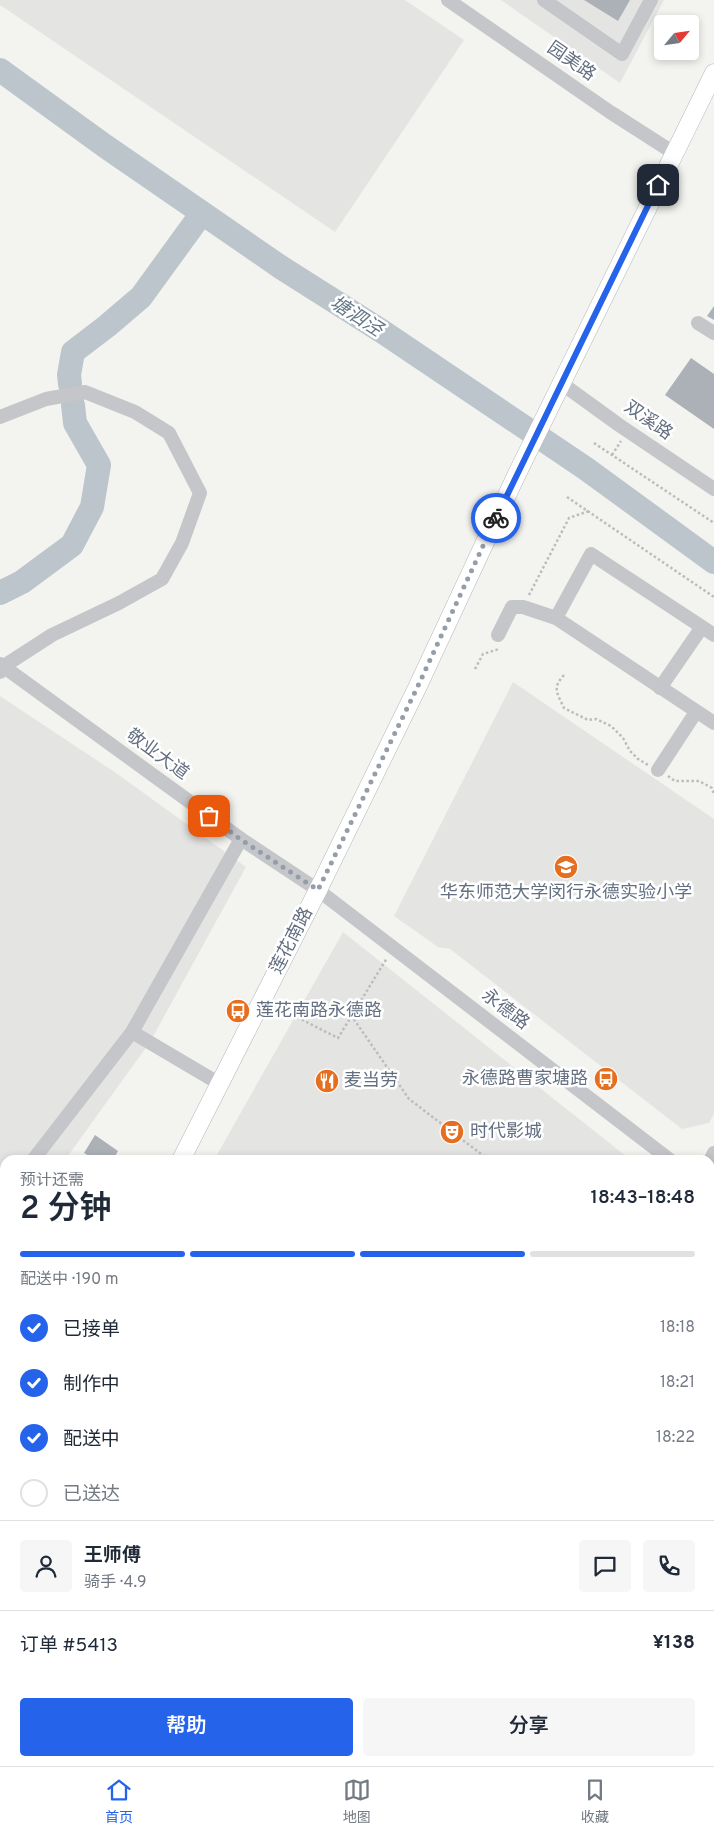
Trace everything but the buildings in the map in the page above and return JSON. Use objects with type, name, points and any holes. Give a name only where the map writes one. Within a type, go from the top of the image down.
[{"type":"main road","name":"莲花南路","points":[[184,1155],[318,890],[417,688],[561,382],[714,73]]},
{"type":"street","points":[[544,0],[622,54],[651,0]]},
{"type":"street","name":"园美路","points":[[450,1],[610,112],[674,153]]},
{"type":"street","points":[[698,323],[714,333]]},
{"type":"street","name":"双溪路","points":[[561,382],[619,425],[714,489]]},
{"type":"street","points":[[0,417],[46,399],[85,392],[135,412],[169,433],[200,493],[182,543],[162,579],[119,603],[52,635],[1,668]]},
{"type":"street","points":[[556,618],[591,554],[714,635]]},
{"type":"street","points":[[501,641],[512,607],[523,607],[556,618],[714,724]]},
{"type":"street","points":[[660,688],[702,627]]},
{"type":"street","name":"敬业大道","points":[[1,668],[240,839],[318,890]]},
{"type":"street","points":[[658,770],[696,712]]},
{"type":"street","points":[[37,1155],[132,1032],[240,839]]},
{"type":"street","name":"永德路","points":[[318,890],[663,1155]]},
{"type":"street","points":[[132,1032],[220,1084]]},
{"type":"path","points":[[612,455],[622,440]]},
{"type":"path","points":[[594,443],[714,523]]},
{"type":"path","points":[[567,497],[714,597]]},
{"type":"path","points":[[523,607],[569,518],[589,511]]},
{"type":"path","points":[[476,669],[483,654],[501,641]]},
{"type":"path","points":[[564,675],[557,682],[556,691],[564,708],[588,720],[596,719],[611,726],[623,738],[630,751],[638,759],[675,781],[699,781],[712,788],[714,794]]},
{"type":"path","points":[[263,999],[338,1038],[394,948]]},
{"type":"path","points":[[351,1016],[409,1100],[482,1155]]},
{"type":"shaded area","points":[[0,0],[405,0],[464,40],[335,232],[0,5]]},
{"type":"shaded area","points":[[501,0],[664,0],[656,15],[654,15],[654,19],[620,83]]},
{"type":"shaded area","name":"华东师范大学闵行永德实验小学","points":[[513,682],[714,819],[714,1114],[709,1123],[682,1129],[450,949],[438,947],[394,916]]},
{"type":"shaded area","points":[[0,696],[116,773],[246,867],[150,1042],[69,1155],[0,1155]]},
{"type":"shaded area","points":[[343,932],[625,1155],[217,1155]]},
{"type":"waterway","name":"塘泗泾","points":[[0,70],[105,146],[282,268],[383,332],[585,468],[714,562]]},
{"type":"waterway","points":[[70,384],[69,375],[73,352],[141,297],[202,213]]},
{"type":"waterway","points":[[0,593],[22,582],[72,545],[92,507],[99,465],[75,423],[73,405]]},
{"type":"way so far","points":[[209,816],[240,839],[318,890],[417,688],[496,518]]},
{"type":"place","name":"华东师范大学闵行永德实验小学","points":[[566,867]]},
{"type":"place","name":"莲花南路永德路","points":[[238,1011]]},
{"type":"place","name":"永德路曹家塘路","points":[[606,1079]]},
{"type":"place","name":"麦当劳","points":[[327,1081]]},
{"type":"place","name":"时代影城","points":[[452,1132]]},
{"type":"route","points":[[496,518],[658,185]]}]
